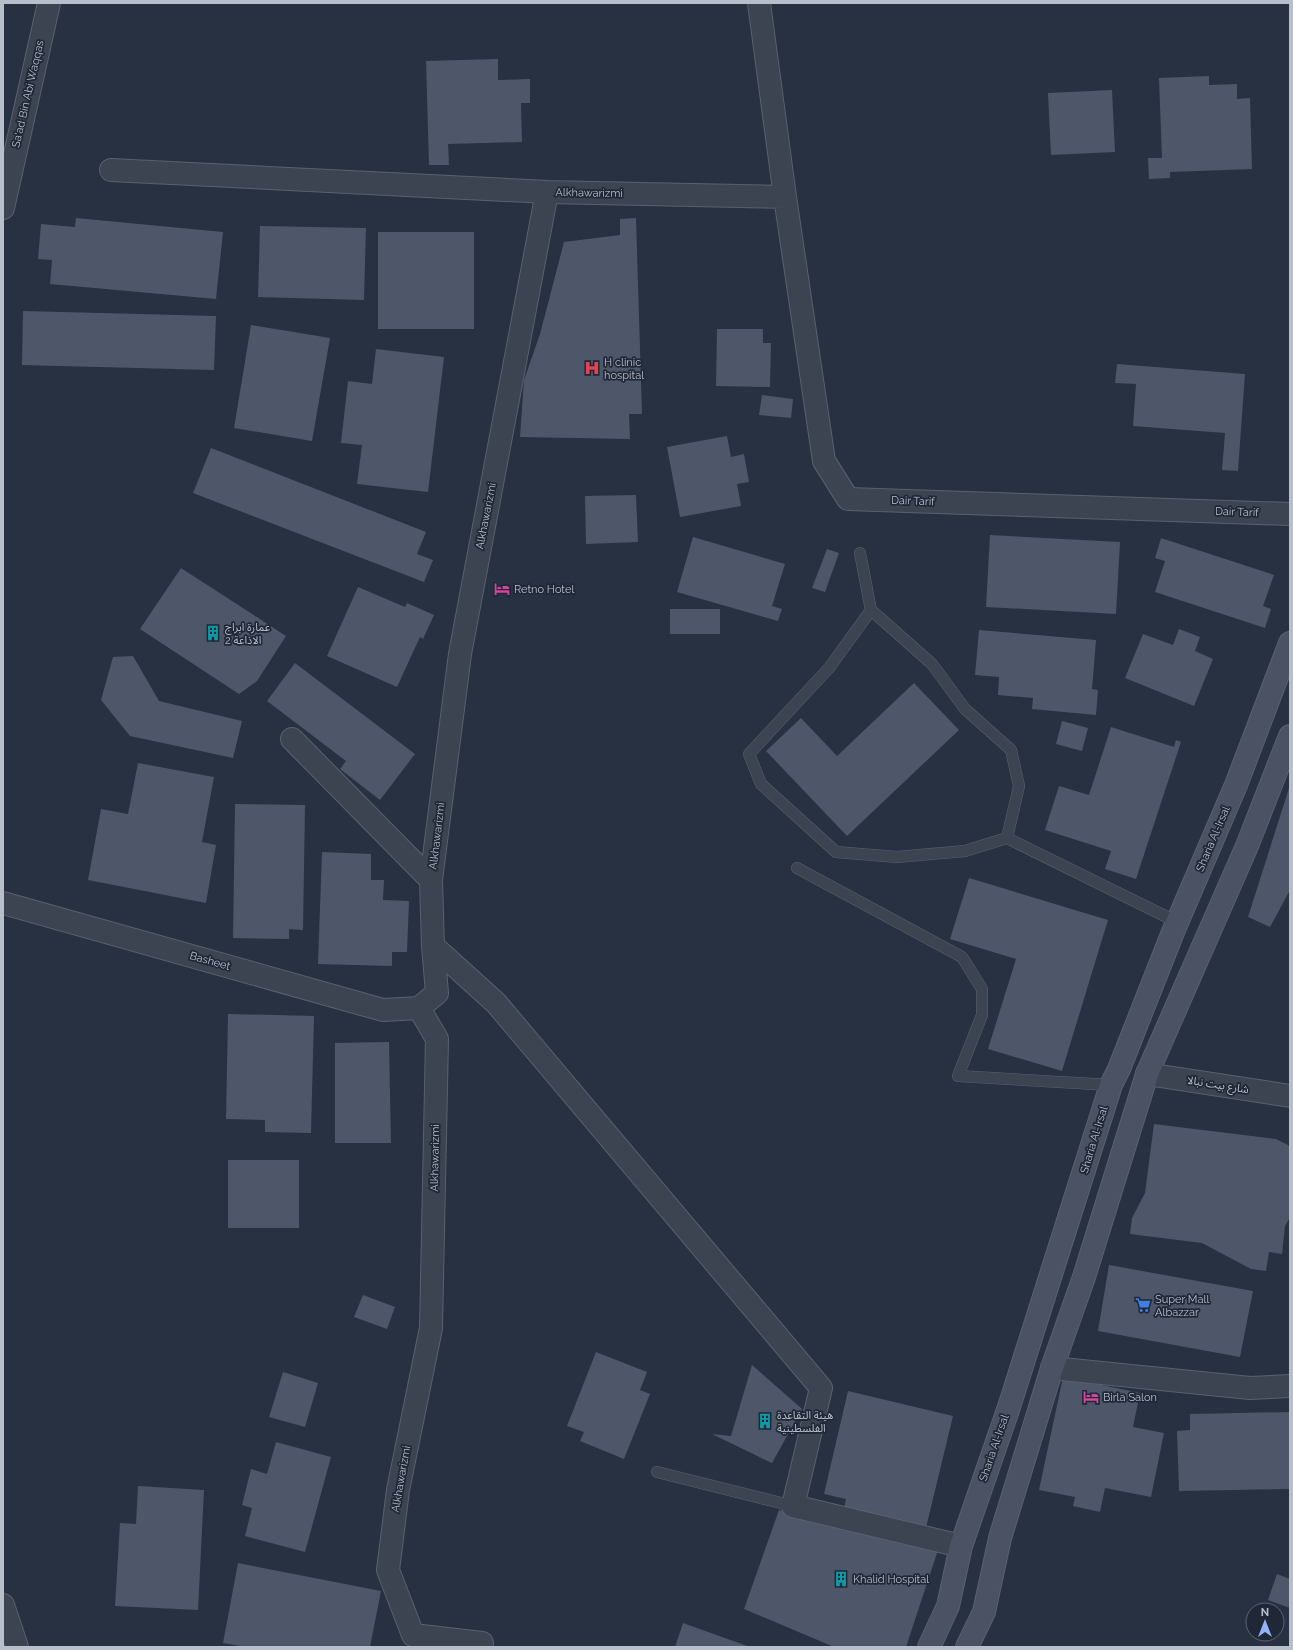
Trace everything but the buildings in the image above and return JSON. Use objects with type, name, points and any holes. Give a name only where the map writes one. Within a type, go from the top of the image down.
[{"type":"main road","name":"Sharia Al-Irsal","points":[[929,1647],[948,1606],[960,1546],[1009,1407],[1115,1077],[1177,922],[1236,785],[1290,643]]},
{"type":"main road","points":[[967,1647],[984,1612],[1000,1538],[1052,1368],[1084,1277],[1147,1074],[1247,846],[1290,736]]},
{"type":"main road","points":[[1115,1077],[1147,1074]]},
{"type":"street","name":"Sa'ad Bin Abi Waqqas","points":[[3,208],[49,3]]},
{"type":"street","points":[[759,3],[785,197]]},
{"type":"street","points":[[111,170],[547,192]]},
{"type":"street","name":"Alkhawarizmi","points":[[482,1643],[413,1635],[388,1570],[398,1490],[431,1328],[437,1039],[419,1008],[437,993],[432,946],[431,880],[460,654],[547,192],[785,197]]},
{"type":"street","name":"Dair Tarif","points":[[785,197],[824,461],[848,499],[1290,514]]},
{"type":"street","points":[[292,739],[431,880]]},
{"type":"street","name":"Basheet","points":[[3,903],[383,1010],[419,1008]]},
{"type":"street","points":[[432,946],[496,1003],[820,1388],[793,1506],[960,1546]]},
{"type":"street","name":"شارع بيت نبالا","points":[[1147,1074],[1290,1096]]},
{"type":"street","points":[[1052,1368],[1250,1388],[1290,1386]]},
{"type":"street","points":[[3,1605],[11,1639]]},
{"type":"lane","points":[[860,553],[872,610],[932,664],[965,709],[1012,750],[1019,786],[1007,838]]},
{"type":"lane","points":[[872,610],[829,668],[749,754],[761,784],[836,852],[897,857],[965,851],[1007,838],[1177,922]]},
{"type":"lane","points":[[798,868],[962,957],[982,989],[982,1015],[958,1076],[1115,1077]]},
{"type":"lane","points":[[657,1472],[793,1506]]},
{"type":"place","name":"H clinic hospital","points":[[592,368]]},
{"type":"place","name":"Retno Hotel","points":[[502,589]]},
{"type":"place","name":"عمارة ابراج الاذاعة 2","points":[[213,633]]},
{"type":"place","name":"Super Mall Albazzar","points":[[1143,1305]]},
{"type":"place","name":"Birla Salon","points":[[1091,1397]]},
{"type":"place","name":"هيئة التقاعدة الفلسطينية","points":[[765,1421]]},
{"type":"place","name":"Khalid Hospital","points":[[841,1579]]}]
